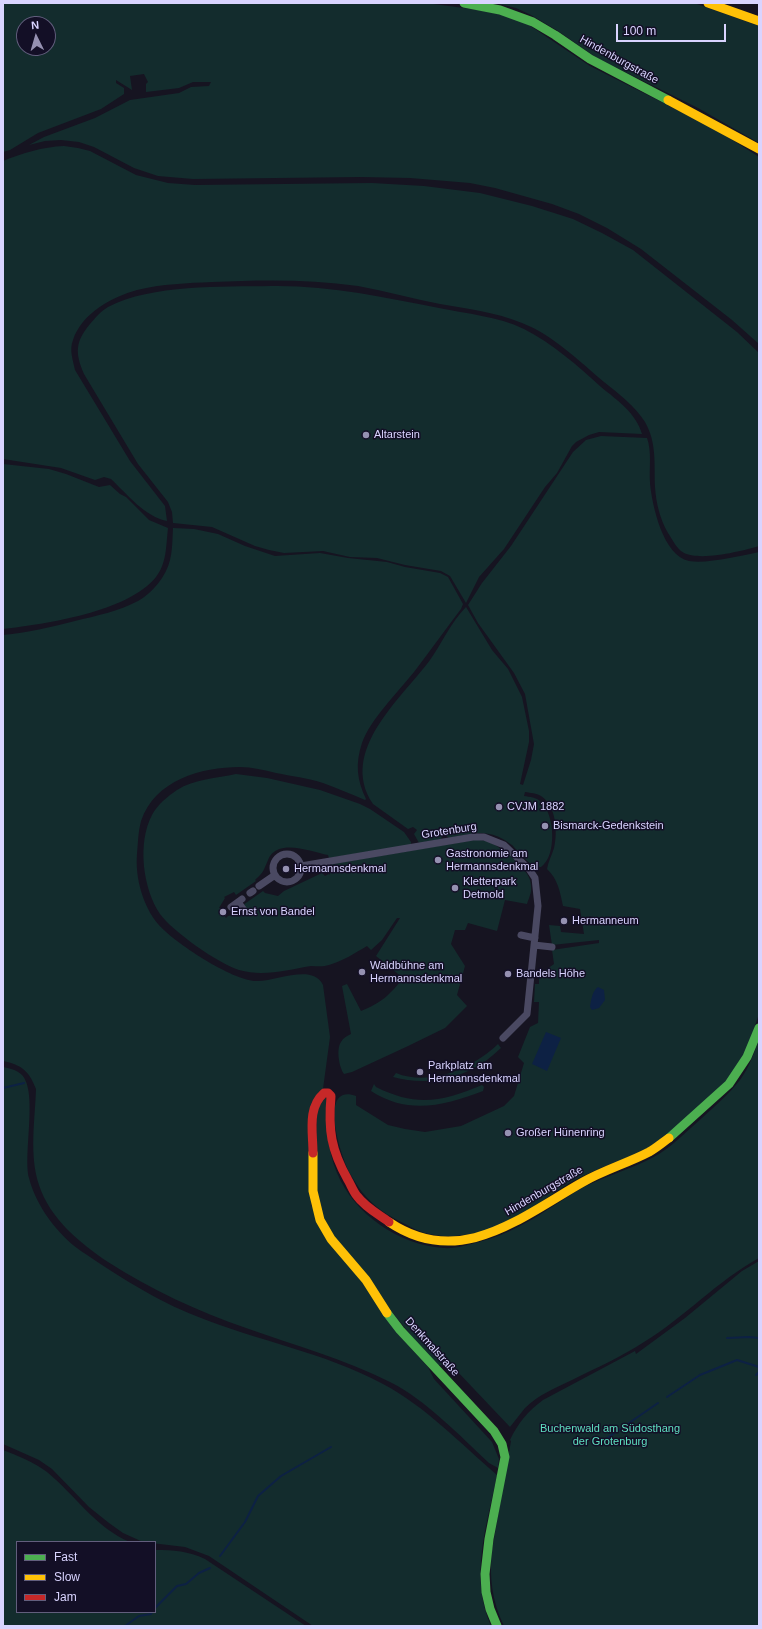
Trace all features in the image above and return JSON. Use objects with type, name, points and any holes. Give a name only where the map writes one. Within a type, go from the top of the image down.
[{"type":"main road","name":"Hindenburgstraße","points":[[464,3],[483,5],[514,13],[528,19],[593,61],[720,126],[759,149]]},
{"type":"main road","points":[[708,3],[759,21]]},
{"type":"main road","name":"Hindenburgstraße","points":[[328,1093],[332,1097],[330,1127],[336,1155],[347,1179],[362,1202],[380,1217],[406,1232],[434,1241],[461,1241],[480,1236],[514,1223],[584,1181],[635,1159],[662,1144],[723,1091],[733,1079],[749,1054],[759,1028]]},
{"type":"main road","name":"Denkmalstraße","points":[[328,1093],[324,1093],[319,1097],[314,1106],[312,1116],[315,1206],[321,1223],[335,1246],[367,1281],[400,1330],[494,1432],[503,1446],[505,1456],[484,1569],[487,1602],[497,1626]]},
{"type":"street","name":"Grotenburg","points":[[301,866],[415,848],[473,835],[491,836],[509,849],[537,874],[538,906],[527,1014],[503,1038]]},
{"type":"street","points":[[285,854],[300,862],[301,866],[300,874],[290,882],[286,882],[281,881],[275,875],[273,866],[276,858],[285,854]]},
{"type":"street","points":[[231,907],[275,875]]},
{"type":"street","points":[[244,910],[250,893]]},
{"type":"street","points":[[521,935],[534,942],[552,948]]},
{"type":"green space","points":[[3,3],[426,3],[479,10],[512,17],[526,23],[590,66],[717,130],[759,157],[759,344],[732,320],[641,249],[607,228],[579,214],[552,204],[495,188],[470,183],[410,178],[361,177],[193,179],[158,176],[134,168],[94,147],[79,142],[61,140],[45,141],[29,145],[44,137],[95,118],[130,100],[179,93],[191,87],[209,86],[211,82],[193,82],[179,88],[146,92],[146,84],[148,82],[144,74],[130,76],[132,90],[116,80],[116,83],[124,88],[124,94],[101,109],[38,133],[10,150],[3,152]]},
{"type":"green space","points":[[495,3],[694,3],[759,26],[759,143],[698,108],[597,58],[558,31],[531,15],[516,8]]},
{"type":"green space","points":[[64,146],[90,151],[136,175],[168,183],[195,185],[372,183],[424,186],[480,193],[532,206],[573,219],[633,250],[737,332],[759,353],[759,546],[742,551],[708,556],[688,554],[679,549],[665,528],[657,505],[653,446],[649,430],[645,422],[632,405],[555,341],[522,323],[492,313],[430,302],[358,286],[303,281],[249,281],[184,283],[156,286],[137,290],[118,297],[99,308],[83,322],[77,330],[71,348],[75,370],[130,461],[165,506],[167,521],[151,515],[144,510],[111,479],[104,477],[95,480],[61,468],[3,459],[3,161],[33,151]]},
{"type":"green space","points":[[271,286],[313,287],[355,292],[482,316],[514,325],[545,341],[574,363],[631,413],[642,434],[599,432],[589,435],[576,442],[572,446],[557,473],[545,487],[504,549],[479,577],[466,603],[450,576],[441,571],[405,565],[377,558],[350,557],[323,551],[284,553],[255,546],[212,527],[173,523],[172,512],[168,502],[138,464],[84,374],[78,354],[81,336],[98,315],[108,307],[145,294],[188,288]]},
{"type":"green space","points":[[601,436],[647,438],[650,454],[651,492],[656,516],[666,540],[672,550],[680,557],[696,562],[724,559],[759,552],[759,1014],[745,1053],[734,1074],[682,1123],[657,1142],[640,1152],[575,1180],[562,1187],[526,1212],[503,1224],[477,1233],[464,1235],[451,1236],[425,1233],[396,1219],[380,1209],[367,1198],[356,1184],[342,1155],[338,1140],[334,1111],[337,1100],[344,1095],[356,1096],[356,1105],[388,1125],[425,1132],[461,1126],[504,1106],[514,1096],[524,1063],[518,1057],[530,1027],[538,1023],[539,1002],[534,1002],[535,984],[539,984],[539,975],[554,964],[552,950],[599,943],[599,940],[552,945],[549,925],[560,926],[561,932],[584,934],[580,909],[563,906],[556,881],[547,869],[554,848],[556,827],[553,812],[546,800],[541,796],[525,792],[524,796],[537,799],[541,802],[546,808],[551,825],[552,845],[550,854],[546,862],[541,867],[537,867],[525,859],[512,845],[501,838],[484,833],[474,833],[449,838],[445,835],[442,836],[441,839],[419,843],[414,834],[417,830],[413,827],[408,829],[373,804],[364,784],[363,765],[368,745],[378,727],[390,709],[430,660],[451,626],[466,607],[492,650],[508,669],[522,697],[529,731],[529,742],[520,784],[523,785],[531,760],[534,744],[525,694],[514,673],[478,623],[468,605],[482,583],[511,546],[573,452],[586,440]]},
{"type":"green space","points":[[3,464],[49,469],[99,487],[110,485],[126,497],[149,520],[168,528],[164,560],[160,572],[143,589],[107,608],[63,620],[3,629]]},
{"type":"green space","points":[[173,528],[194,529],[218,534],[245,546],[275,556],[320,553],[348,558],[387,562],[405,567],[440,573],[448,577],[463,604],[461,609],[414,672],[385,706],[366,734],[358,758],[359,778],[366,799],[365,800],[317,781],[254,768],[225,768],[195,773],[168,786],[157,795],[148,807],[140,825],[137,873],[144,900],[158,924],[176,940],[204,959],[233,975],[246,979],[264,981],[302,974],[311,975],[318,979],[323,985],[330,1037],[323,1089],[316,1096],[311,1205],[398,1334],[428,1367],[434,1379],[492,1442],[499,1459],[498,1468],[489,1463],[417,1398],[390,1382],[337,1359],[192,1307],[141,1282],[108,1262],[87,1247],[58,1219],[50,1209],[39,1185],[33,1150],[36,1089],[31,1078],[24,1070],[3,1061],[3,635],[39,630],[99,615],[131,605],[141,599],[155,587],[166,572],[172,548]]},
{"type":"green space","points":[[236,774],[267,778],[320,790],[360,804],[404,832],[411,842],[411,845],[329,858],[328,855],[298,848],[282,848],[275,851],[270,856],[263,871],[255,880],[256,881],[236,895],[234,892],[224,897],[225,898],[219,908],[221,908],[219,911],[222,911],[223,916],[226,915],[226,918],[237,914],[238,916],[243,913],[243,905],[263,891],[265,893],[278,896],[284,891],[322,873],[325,876],[330,875],[329,869],[332,864],[474,840],[494,844],[519,864],[524,870],[528,875],[531,885],[531,894],[527,904],[505,900],[497,931],[468,923],[465,930],[455,930],[451,944],[465,966],[457,995],[467,1006],[445,1028],[352,1072],[344,1074],[342,1071],[339,1058],[339,1045],[344,1038],[351,1034],[342,986],[347,984],[361,1011],[380,1002],[398,984],[403,978],[376,956],[400,918],[397,918],[382,940],[371,950],[367,946],[344,959],[327,966],[311,966],[275,972],[257,973],[230,967],[208,954],[185,938],[160,914],[149,892],[144,866],[143,852],[147,826],[152,815],[163,801],[184,786],[206,779]]},
{"type":"green space","points":[[759,1039],[759,1258],[729,1277],[673,1322],[644,1342],[535,1399],[525,1408],[510,1427],[455,1369],[440,1365],[437,1366],[430,1359],[337,1244],[322,1216],[317,1195],[316,1135],[317,1110],[322,1098],[326,1098],[326,1117],[331,1155],[337,1173],[355,1202],[366,1214],[380,1225],[410,1241],[427,1246],[443,1248],[457,1247],[489,1239],[509,1231],[537,1216],[584,1187],[641,1163],[665,1150],[713,1108],[736,1085],[749,1065]]},
{"type":"green space","points":[[498,1044],[501,1048],[488,1059],[459,1075],[426,1081],[415,1081],[393,1077],[396,1073],[409,1077],[423,1078],[450,1073],[476,1061]]},
{"type":"green space","points":[[3,1067],[20,1073],[27,1083],[30,1108],[28,1167],[32,1189],[49,1219],[72,1244],[122,1278],[181,1310],[219,1325],[337,1363],[383,1384],[428,1414],[497,1475],[485,1532],[481,1569],[481,1588],[491,1626],[313,1626],[209,1556],[185,1547],[156,1544],[156,1541],[141,1541],[123,1533],[89,1507],[52,1469],[39,1460],[3,1444]]},
{"type":"green space","points":[[374,1084],[376,1087],[390,1093],[404,1098],[417,1100],[441,1098],[468,1091],[482,1085],[484,1087],[483,1091],[454,1101],[426,1106],[412,1106],[385,1099],[371,1091]]},
{"type":"green space","name":"Buchenwald am Südosthang der Grotenburg","points":[[759,1261],[759,1626],[504,1626],[492,1589],[491,1560],[510,1440],[516,1428],[528,1413],[543,1400],[635,1351],[636,1354],[685,1318],[742,1271]]},
{"type":"green space","points":[[3,1450],[42,1468],[96,1520],[118,1536],[128,1541],[16,1541],[16,1613],[156,1613],[156,1550],[168,1550],[187,1553],[205,1559],[306,1626],[3,1626]]},
{"type":"water","points":[[598,987],[604,990],[605,1000],[599,1008],[592,1010],[590,1007],[592,996]]},
{"type":"water","points":[[546,1032],[561,1038],[547,1071],[532,1064]]},
{"type":"waterway","points":[[3,1088],[24,1083]]},
{"type":"waterway","points":[[727,1338],[759,1338]]},
{"type":"waterway","points":[[667,1397],[700,1375],[737,1360],[759,1367]]},
{"type":"waterway","points":[[756,1375],[759,1372]]},
{"type":"waterway","points":[[600,1443],[658,1403]]},
{"type":"waterway","points":[[220,1556],[245,1522],[258,1496],[281,1476],[331,1447]]},
{"type":"waterway","points":[[156,1607],[177,1586],[186,1584],[199,1573],[210,1568]]},
{"type":"waterway","points":[[125,1626],[139,1616],[152,1613]]},
{"type":"traffic: fast","points":[[464,3],[500,10],[533,22],[590,59],[668,100]]},
{"type":"traffic: fast","points":[[669,1138],[729,1084],[747,1057],[759,1028]]},
{"type":"traffic: fast","points":[[387,1313],[400,1330],[494,1431],[502,1444],[505,1457],[489,1539],[485,1574],[486,1592],[490,1609],[497,1626]]},
{"type":"traffic: slow","points":[[708,3],[759,21]]},
{"type":"traffic: slow","points":[[668,100],[759,149]]},
{"type":"traffic: slow","points":[[389,1222],[415,1235],[441,1241],[465,1240],[489,1233],[513,1223],[537,1210],[583,1182],[649,1152],[669,1138]]},
{"type":"traffic: slow","points":[[313,1153],[313,1191],[320,1220],[331,1239],[366,1280],[387,1313]]},
{"type":"traffic: jam","points":[[313,1153],[313,1113],[319,1099],[324,1093],[328,1093],[331,1096],[330,1119],[332,1140],[342,1169],[360,1200],[389,1222]]},
{"type":"place","name":"Altarstein","points":[[366,435]]},
{"type":"place","name":"CVJM 1882","points":[[499,807]]},
{"type":"place","name":"Bismarck-Gedenkstein","points":[[545,826]]},
{"type":"place","name":"Gastronomie am Hermannsdenkmal","points":[[438,860]]},
{"type":"place","name":"Hermannsdenkmal","points":[[286,869]]},
{"type":"place","name":"Kletterpark Detmold","points":[[455,888]]},
{"type":"place","name":"Ernst von Bandel","points":[[223,912]]},
{"type":"place","name":"Hermanneum","points":[[564,921]]},
{"type":"place","name":"Waldbühne am Hermannsdenkmal","points":[[362,972]]},
{"type":"place","name":"Bandels Höhe","points":[[508,974]]},
{"type":"place","name":"Parkplatz am Hermannsdenkmal","points":[[420,1072]]},
{"type":"place","name":"Großer Hünenring","points":[[508,1133]]}]
